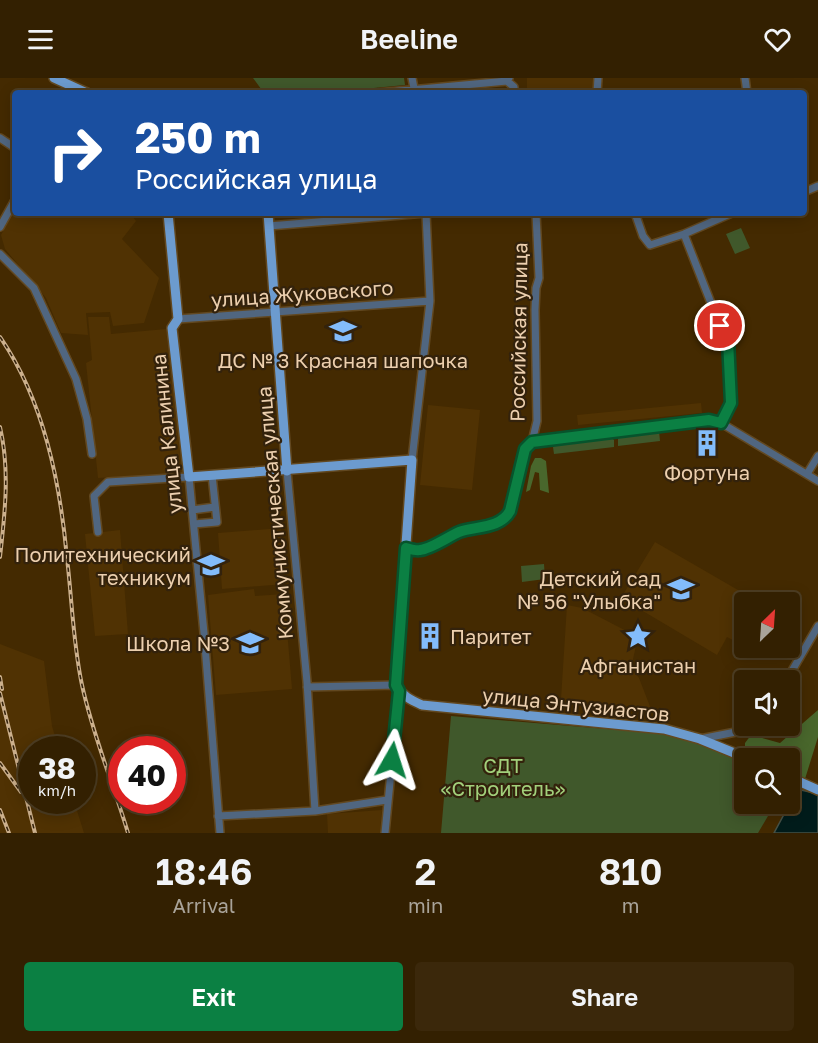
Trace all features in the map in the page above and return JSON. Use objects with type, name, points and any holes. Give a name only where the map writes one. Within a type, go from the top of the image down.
[{"type":"main road","points":[[54,78],[80,90]]},
{"type":"main road","name":"улица Калинина","points":[[168,216],[178,319],[172,328],[189,477]]},
{"type":"main road","name":"Коммунистическая улица","points":[[268,216],[287,471]]},
{"type":"main road","points":[[189,477],[412,460],[397,688]]},
{"type":"main road","name":"улица Энтузиастов","points":[[397,688],[410,700],[422,705],[664,729],[700,739],[734,753]]},
{"type":"main road","points":[[800,782],[818,790]]},
{"type":"street","points":[[423,90],[508,80]]},
{"type":"street","points":[[0,227],[12,205]]},
{"type":"street","points":[[269,226],[390,216]]},
{"type":"street","points":[[412,460],[430,301],[426,216]]},
{"type":"street","name":"Российская улица","points":[[406,548],[420,550],[457,533],[493,525],[505,519],[510,511],[525,449],[532,442],[537,421],[535,310],[539,278],[536,216]]},
{"type":"street","points":[[636,216],[643,236],[650,245],[684,234],[725,216]]},
{"type":"street","points":[[684,234],[720,326],[728,340],[731,403],[721,423]]},
{"type":"street","points":[[0,254],[34,288],[76,379],[87,419],[92,454]]},
{"type":"street","name":"улица Жуковского","points":[[178,319],[430,301]]},
{"type":"street","points":[[532,442],[709,420],[721,423],[818,481]]},
{"type":"street","points":[[807,474],[818,456]]},
{"type":"street","name":"Коммунистическая улица","points":[[287,471],[307,687],[315,811]]},
{"type":"street","points":[[194,524],[217,522],[212,475]]},
{"type":"street","points":[[98,532],[94,496],[108,482],[189,477]]},
{"type":"street","name":"улица Калинина","points":[[189,477],[220,833]]},
{"type":"street","points":[[192,510],[215,507]]},
{"type":"street","points":[[792,670],[818,626]]},
{"type":"street","points":[[307,687],[397,688],[385,833]]},
{"type":"street","points":[[700,739],[734,732]]},
{"type":"street","points":[[218,816],[315,811],[387,800]]},
{"type":"shaded area","points":[[527,78],[597,78],[596,90],[527,90]]},
{"type":"shaded area","points":[[12,215],[132,216],[136,221],[122,239],[159,278],[144,323],[113,326],[110,312],[86,313],[88,335],[61,333],[46,298],[5,249],[1,235]]},
{"type":"shaded area","points":[[88,317],[109,317],[111,334],[166,329],[183,473],[98,478],[86,363],[92,360]]},
{"type":"shaded area","points":[[701,403],[702,413],[578,425],[577,415]]},
{"type":"shaded area","points":[[428,405],[480,410],[472,490],[420,485]]},
{"type":"shaded area","points":[[281,528],[285,584],[222,589],[218,533]]},
{"type":"shaded area","points":[[120,530],[128,634],[95,636],[85,534]]},
{"type":"shaded area","name":"Детский сад № 56 \"Улыбка\"","points":[[655,542],[741,592],[734,592],[734,640],[727,637],[717,655],[621,598]]},
{"type":"shaded area","name":"Школа №3","points":[[254,589],[255,596],[284,594],[292,689],[216,695],[208,595]]},
{"type":"shaded area","points":[[567,605],[582,608],[638,637],[631,668],[639,678],[651,709],[561,699]]},
{"type":"shaded area","points":[[0,644],[44,661],[55,736],[18,736],[18,814],[78,814],[84,833],[0,833]]},
{"type":"shaded area","points":[[382,810],[380,833],[328,833],[327,814]]},
{"type":"green space","points":[[253,78],[404,78],[405,85],[353,90],[262,90]]},
{"type":"green space","points":[[741,228],[750,248],[735,254],[726,234]]},
{"type":"green space","points":[[659,431],[660,441],[618,446],[618,436]]},
{"type":"green space","points":[[610,437],[614,440],[614,447],[554,454],[553,447],[557,444]]},
{"type":"green space","points":[[535,458],[546,461],[549,493],[540,490],[539,473],[535,472],[530,490],[526,492],[531,466]]},
{"type":"green space","points":[[544,564],[545,579],[522,582],[521,566]]},
{"type":"green space","points":[[818,710],[818,737],[805,779],[800,776],[800,748],[745,748],[745,743],[750,736],[780,743],[788,736],[800,736],[800,726]]},
{"type":"green space","name":"СДТ «Строитель»","points":[[451,716],[667,734],[697,743],[734,758],[734,814],[769,814],[758,833],[441,833]]},
{"type":"water","points":[[800,791],[818,794],[818,833],[774,833],[784,814],[800,814]]},
{"type":"railway","points":[[0,337],[28,388],[47,443],[60,500],[82,685],[97,741],[128,833]]},
{"type":"railway","points":[[0,427],[6,475],[0,557]]},
{"type":"railway","points":[[0,677],[2,689]]},
{"type":"railway","points":[[0,693],[35,833]]},
{"type":"railway","points":[[0,763],[18,788]]},
{"type":"railway","points":[[0,810],[9,833]]},
{"type":"place","name":"ДС № 3 Красная шапочка","points":[[343,331]]},
{"type":"place","name":"Фортуна","points":[[707,443]]},
{"type":"place","name":"Политехнический техникум","points":[[211,565]]},
{"type":"place","name":"Детский сад № 56 \"Улыбка\"","points":[[681,589]]},
{"type":"place","name":"Паритет","points":[[430,636]]},
{"type":"place","name":"Афганистан","points":[[638,636]]},
{"type":"place","name":"Школа №3","points":[[250,643]]},
{"type":"route","points":[[392,760],[399,691],[396,685],[406,548],[420,550],[457,533],[493,525],[505,519],[510,511],[525,449],[532,442],[709,420],[721,423],[731,403],[728,340],[720,326]]}]
